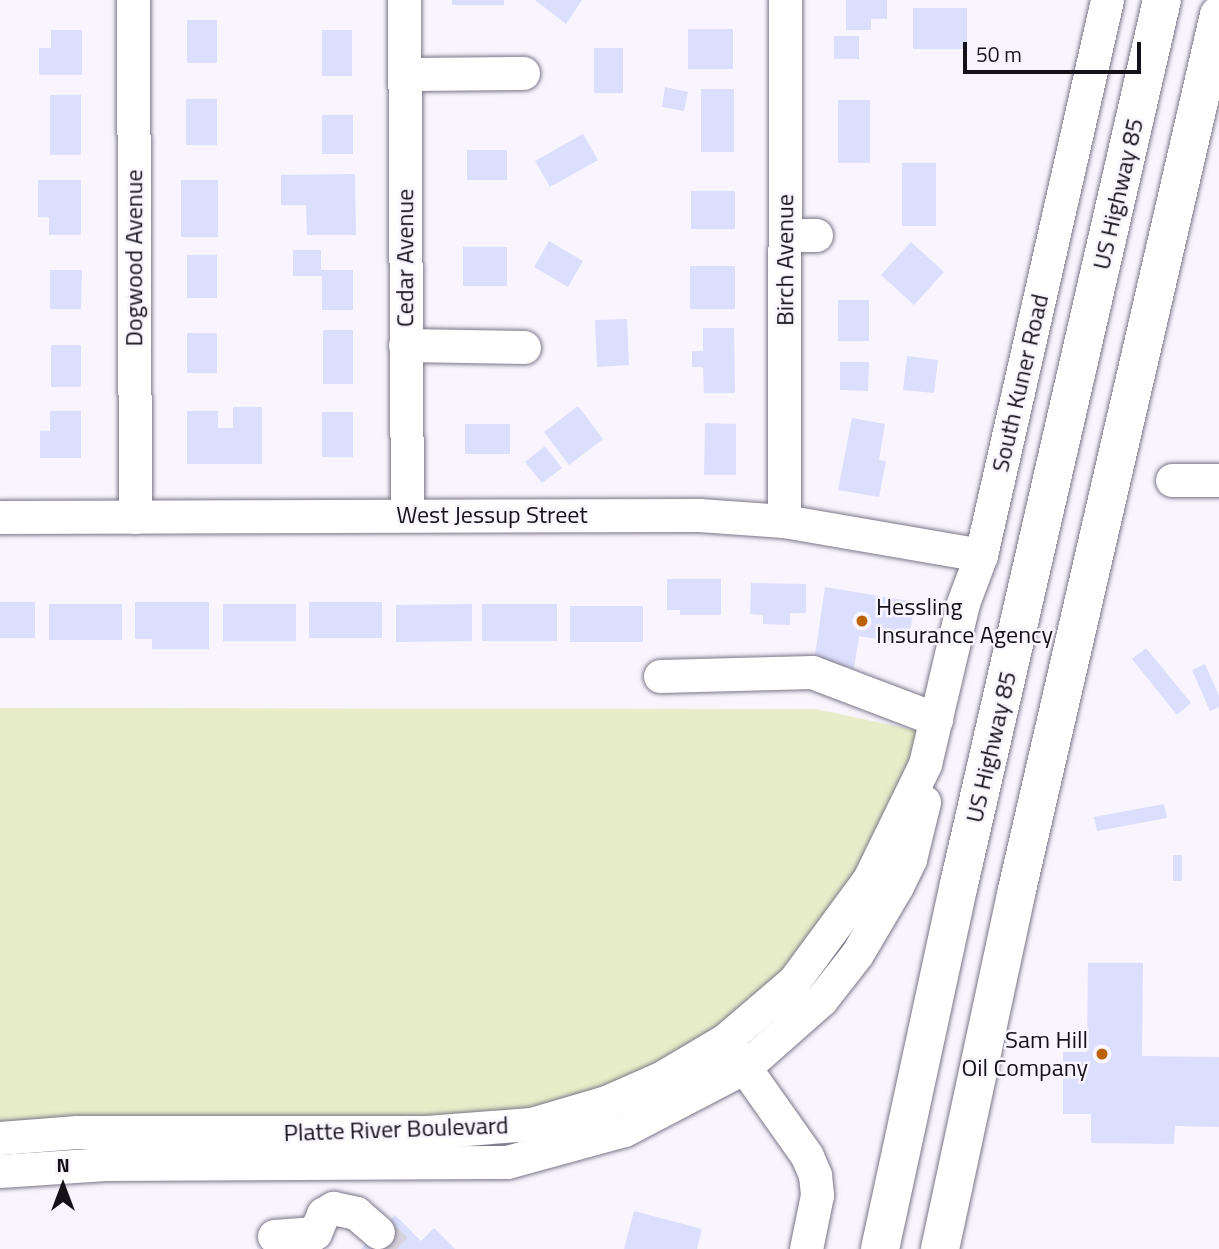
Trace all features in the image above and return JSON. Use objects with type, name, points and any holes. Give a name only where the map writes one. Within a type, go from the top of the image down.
[{"type":"highway","name":"US Highway 85","points":[[880,1249],[956,897],[1162,0]]},
{"type":"highway","points":[[940,1249],[1019,880],[1219,15]]},
{"type":"street","name":"Dogwood Avenue","points":[[133,0],[135,517]]},
{"type":"street","name":"Cedar Avenue","points":[[404,0],[407,515]]},
{"type":"street","name":"Birch Avenue","points":[[784,520],[800,235],[785,0]]},
{"type":"street","name":"South Kuner Road","points":[[926,764],[963,603],[981,555],[1107,0]]},
{"type":"street","points":[[405,74],[523,73]]},
{"type":"street","points":[[405,345],[524,347]]},
{"type":"street","points":[[1172,480],[1219,481]]},
{"type":"street","name":"West Jessup Street","points":[[0,517],[699,515],[784,520],[981,555]]},
{"type":"street","points":[[660,676],[812,672],[936,719]]},
{"type":"street","name":"Platte River Boulevard","points":[[0,1138],[77,1132],[396,1133],[506,1128],[553,1119],[606,1102],[661,1078],[725,1040],[794,981],[852,906],[885,851],[926,764]]},
{"type":"street","name":"Platte River Boulevard","points":[[0,1171],[105,1164],[506,1162],[624,1130],[745,1067],[821,1000],[885,909],[916,840],[926,764]]},
{"type":"street","points":[[725,1040],[815,1175],[817,1195],[806,1249]]},
{"type":"street","points":[[274,1236],[319,1241],[323,1214],[333,1208],[356,1213],[379,1232]]},
{"type":"green space","points":[[0,708],[816,709],[933,734],[794,981],[580,1111],[0,1138]]},
{"type":"building","points":[[452,0],[504,0],[504,5],[452,5]]},
{"type":"building","points":[[535,0],[582,0],[566,24]]},
{"type":"building","points":[[846,0],[887,0],[887,19],[871,19],[871,30],[846,30]]},
{"type":"building","points":[[913,8],[967,8],[967,49],[913,49]]},
{"type":"building","points":[[187,20],[217,20],[217,63],[187,63]]},
{"type":"building","points":[[688,29],[733,29],[733,69],[688,69]]},
{"type":"building","points":[[51,30],[82,30],[82,75],[39,75],[39,48],[51,48]]},
{"type":"building","points":[[322,30],[352,30],[352,76],[322,76]]},
{"type":"building","points":[[834,36],[859,36],[859,59],[834,59]]},
{"type":"building","points":[[594,48],[623,48],[623,93],[594,93]]},
{"type":"building","points":[[665,87],[688,92],[684,111],[662,107]]},
{"type":"building","points":[[701,89],[734,89],[734,152],[701,152]]},
{"type":"building","points":[[50,95],[81,95],[81,155],[50,155]]},
{"type":"building","points":[[186,99],[217,99],[217,145],[186,145]]},
{"type":"building","points":[[838,100],[870,100],[870,163],[838,163]]},
{"type":"building","points":[[322,115],[353,115],[353,154],[322,154]]},
{"type":"building","points":[[583,134],[598,160],[550,187],[535,161]]},
{"type":"building","points":[[467,150],[507,150],[507,180],[467,180]]},
{"type":"building","points":[[902,163],[936,163],[936,226],[902,226]]},
{"type":"building","points":[[355,174],[356,235],[307,235],[306,205],[281,205],[281,175]]},
{"type":"building","points":[[38,180],[81,180],[81,235],[49,235],[49,217],[38,217]]},
{"type":"building","points":[[181,180],[218,180],[218,237],[181,237]]},
{"type":"building","points":[[691,191],[735,191],[735,229],[691,229]]},
{"type":"building","points":[[549,241],[583,261],[568,287],[534,267]]},
{"type":"building","points":[[911,242],[944,272],[914,305],[881,275]]},
{"type":"building","points":[[463,247],[507,247],[507,286],[463,286]]},
{"type":"building","points":[[293,250],[321,250],[321,270],[353,270],[353,310],[322,310],[322,276],[293,276]]},
{"type":"building","points":[[187,255],[217,255],[217,298],[187,298]]},
{"type":"building","points":[[690,266],[735,266],[735,309],[690,309]]},
{"type":"building","points":[[50,270],[82,270],[81,309],[50,309]]},
{"type":"building","points":[[838,300],[869,300],[869,341],[838,341]]},
{"type":"building","points":[[627,319],[629,365],[597,367],[595,320]]},
{"type":"building","points":[[703,328],[734,328],[735,393],[704,393],[703,367],[692,367],[692,351],[703,351]]},
{"type":"building","points":[[323,330],[353,330],[353,384],[323,384]]},
{"type":"building","points":[[187,333],[217,333],[217,373],[187,373]]},
{"type":"building","points":[[51,345],[81,345],[81,387],[51,387]]},
{"type":"building","points":[[907,356],[938,360],[934,393],[903,390]]},
{"type":"building","points":[[840,362],[869,362],[868,391],[840,390]]},
{"type":"building","points":[[578,406],[603,439],[569,465],[544,432]]},
{"type":"building","points":[[233,407],[262,407],[262,464],[187,464],[187,411],[218,411],[218,428],[233,428]]},
{"type":"building","points":[[50,411],[81,411],[81,458],[40,458],[40,431],[50,431]]},
{"type":"building","points":[[322,412],[353,412],[353,457],[322,457]]},
{"type":"building","points":[[852,418],[885,424],[879,460],[886,461],[879,497],[838,490]]},
{"type":"building","points":[[705,423],[736,424],[736,475],[704,475]]},
{"type":"building","points":[[465,424],[510,424],[510,454],[465,454]]},
{"type":"building","points":[[545,446],[562,468],[542,483],[525,462]]},
{"type":"building","points":[[667,579],[721,579],[721,615],[680,615],[680,610],[667,610]]},
{"type":"building","points":[[751,583],[806,584],[806,613],[790,613],[790,625],[763,624],[763,615],[750,614]]},
{"type":"building","points":[[825,587],[915,602],[908,644],[859,636],[854,668],[814,662]]},
{"type":"building","points":[[0,602],[35,602],[35,638],[0,638]]},
{"type":"building","points":[[135,602],[209,602],[209,649],[152,649],[152,639],[135,639]]},
{"type":"building","points":[[309,602],[382,602],[382,638],[309,638]]},
{"type":"building","points":[[49,604],[122,604],[122,640],[49,640]]},
{"type":"building","points":[[223,604],[296,604],[296,641],[223,641]]},
{"type":"building","points":[[472,604],[472,641],[396,642],[396,605]]},
{"type":"building","points":[[482,604],[557,604],[557,641],[482,641]]},
{"type":"building","points":[[570,606],[643,606],[643,642],[570,642]]},
{"type":"building","points":[[1146,648],[1191,703],[1177,715],[1132,659]]},
{"type":"building","points":[[1205,664],[1219,696],[1219,707],[1210,711],[1192,670]]},
{"type":"building","points":[[1164,804],[1167,818],[1097,831],[1094,817]]},
{"type":"building","points":[[1173,855],[1182,855],[1182,881],[1173,881]]},
{"type":"building","name":"Sam Hill Oil Company","points":[[1088,963],[1143,963],[1142,1056],[1219,1057],[1219,1127],[1175,1126],[1174,1144],[1091,1143],[1091,1114],[1063,1114],[1063,1052],[1087,1052]]},
{"type":"building","points":[[634,1211],[702,1229],[697,1249],[624,1249]]},
{"type":"building","points":[[395,1215],[421,1241],[434,1228],[455,1249],[361,1249]]},
{"type":"tunnel","points":[[378,1232],[396,1249]]},
{"type":"place","name":"Hessling Insurance Agency","points":[[862,621]]},
{"type":"place","name":"Sam Hill Oil Company","points":[[1102,1054]]}]
